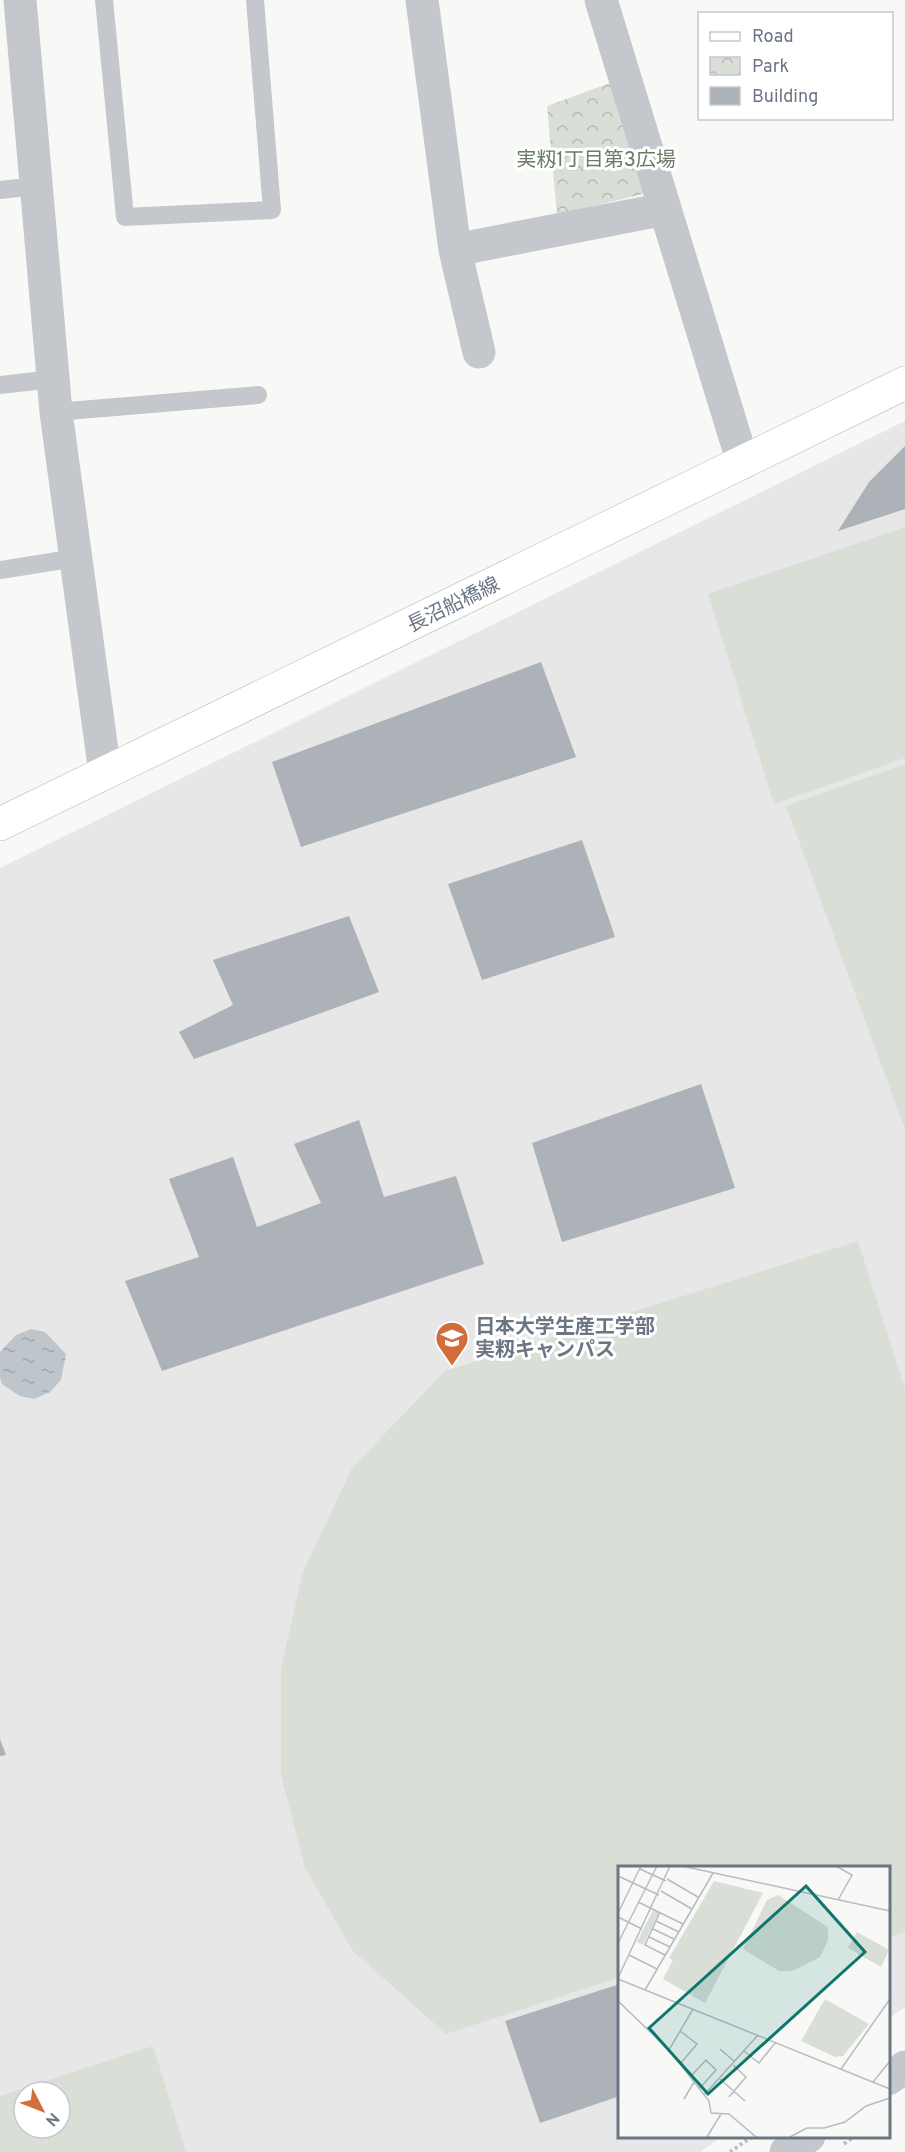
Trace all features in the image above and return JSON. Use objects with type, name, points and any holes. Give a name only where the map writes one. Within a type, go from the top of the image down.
[{"type":"main road","name":"長沼船橋線","points":[[0,824],[905,382]]},
{"type":"street","points":[[20,0],[56,412],[105,773]]},
{"type":"street","points":[[422,0],[455,250],[479,352]]},
{"type":"street","points":[[602,0],[743,463]]},
{"type":"street","points":[[455,250],[665,209]]},
{"type":"street","points":[[890,2078],[905,2067]]},
{"type":"street","points":[[786,2152],[808,2137]]},
{"type":"lane","points":[[104,0],[125,217],[272,210],[255,0]]},
{"type":"lane","points":[[0,190],[36,186]]},
{"type":"lane","points":[[0,385],[53,379]]},
{"type":"lane","points":[[56,412],[258,395]]},
{"type":"lane","points":[[0,570],[76,558]]},
{"type":"path","points":[[730,2152],[752,2137]]},
{"type":"shaded area","name":"日本大学生産工学部 実籾キャンパス","points":[[905,421],[905,2007],[890,2018],[890,1866],[618,1866],[618,2137],[722,2137],[700,2152],[0,2152],[0,868]]},
{"type":"green space","name":"実籾1丁目第3広場","points":[[618,80],[651,192],[557,215],[547,106]]},
{"type":"green space","points":[[905,527],[905,758],[774,804],[708,594]]},
{"type":"green space","points":[[905,764],[905,1129],[786,806]]},
{"type":"green space","points":[[858,1241],[905,1389],[905,1932],[890,1937],[890,1866],[618,1866],[618,1978],[446,2034],[353,1951],[305,1868],[281,1775],[281,1668],[303,1572],[352,1468],[445,1371]]},
{"type":"green space","points":[[153,2046],[186,2152],[0,2152],[0,2096],[12,2092],[12,2140],[72,2140],[72,2080],[49,2080]]},
{"type":"water","points":[[31,1329],[45,1332],[66,1354],[61,1380],[50,1392],[34,1399],[20,1396],[2,1384],[0,1377],[0,1352],[16,1335]]},
{"type":"building","points":[[905,446],[905,509],[838,531],[869,482]]},
{"type":"building","points":[[541,662],[576,757],[301,847],[272,762]]},
{"type":"building","points":[[582,840],[615,937],[482,980],[448,884]]},
{"type":"building","points":[[349,916],[379,992],[194,1059],[179,1032],[233,1005],[213,960]]},
{"type":"building","points":[[701,1084],[735,1188],[562,1242],[532,1143]]},
{"type":"building","points":[[359,1120],[384,1197],[456,1176],[484,1264],[162,1371],[125,1281],[199,1257],[169,1179],[233,1157],[257,1227],[321,1203],[294,1144]]},
{"type":"building","points":[[0,1739],[6,1755],[0,1756]]},
{"type":"building","points":[[618,1985],[618,2097],[540,2123],[505,2021]]},
{"type":"place","name":"日本大学生産工学部 実籾キャンパス","points":[[452,1367]]}]
